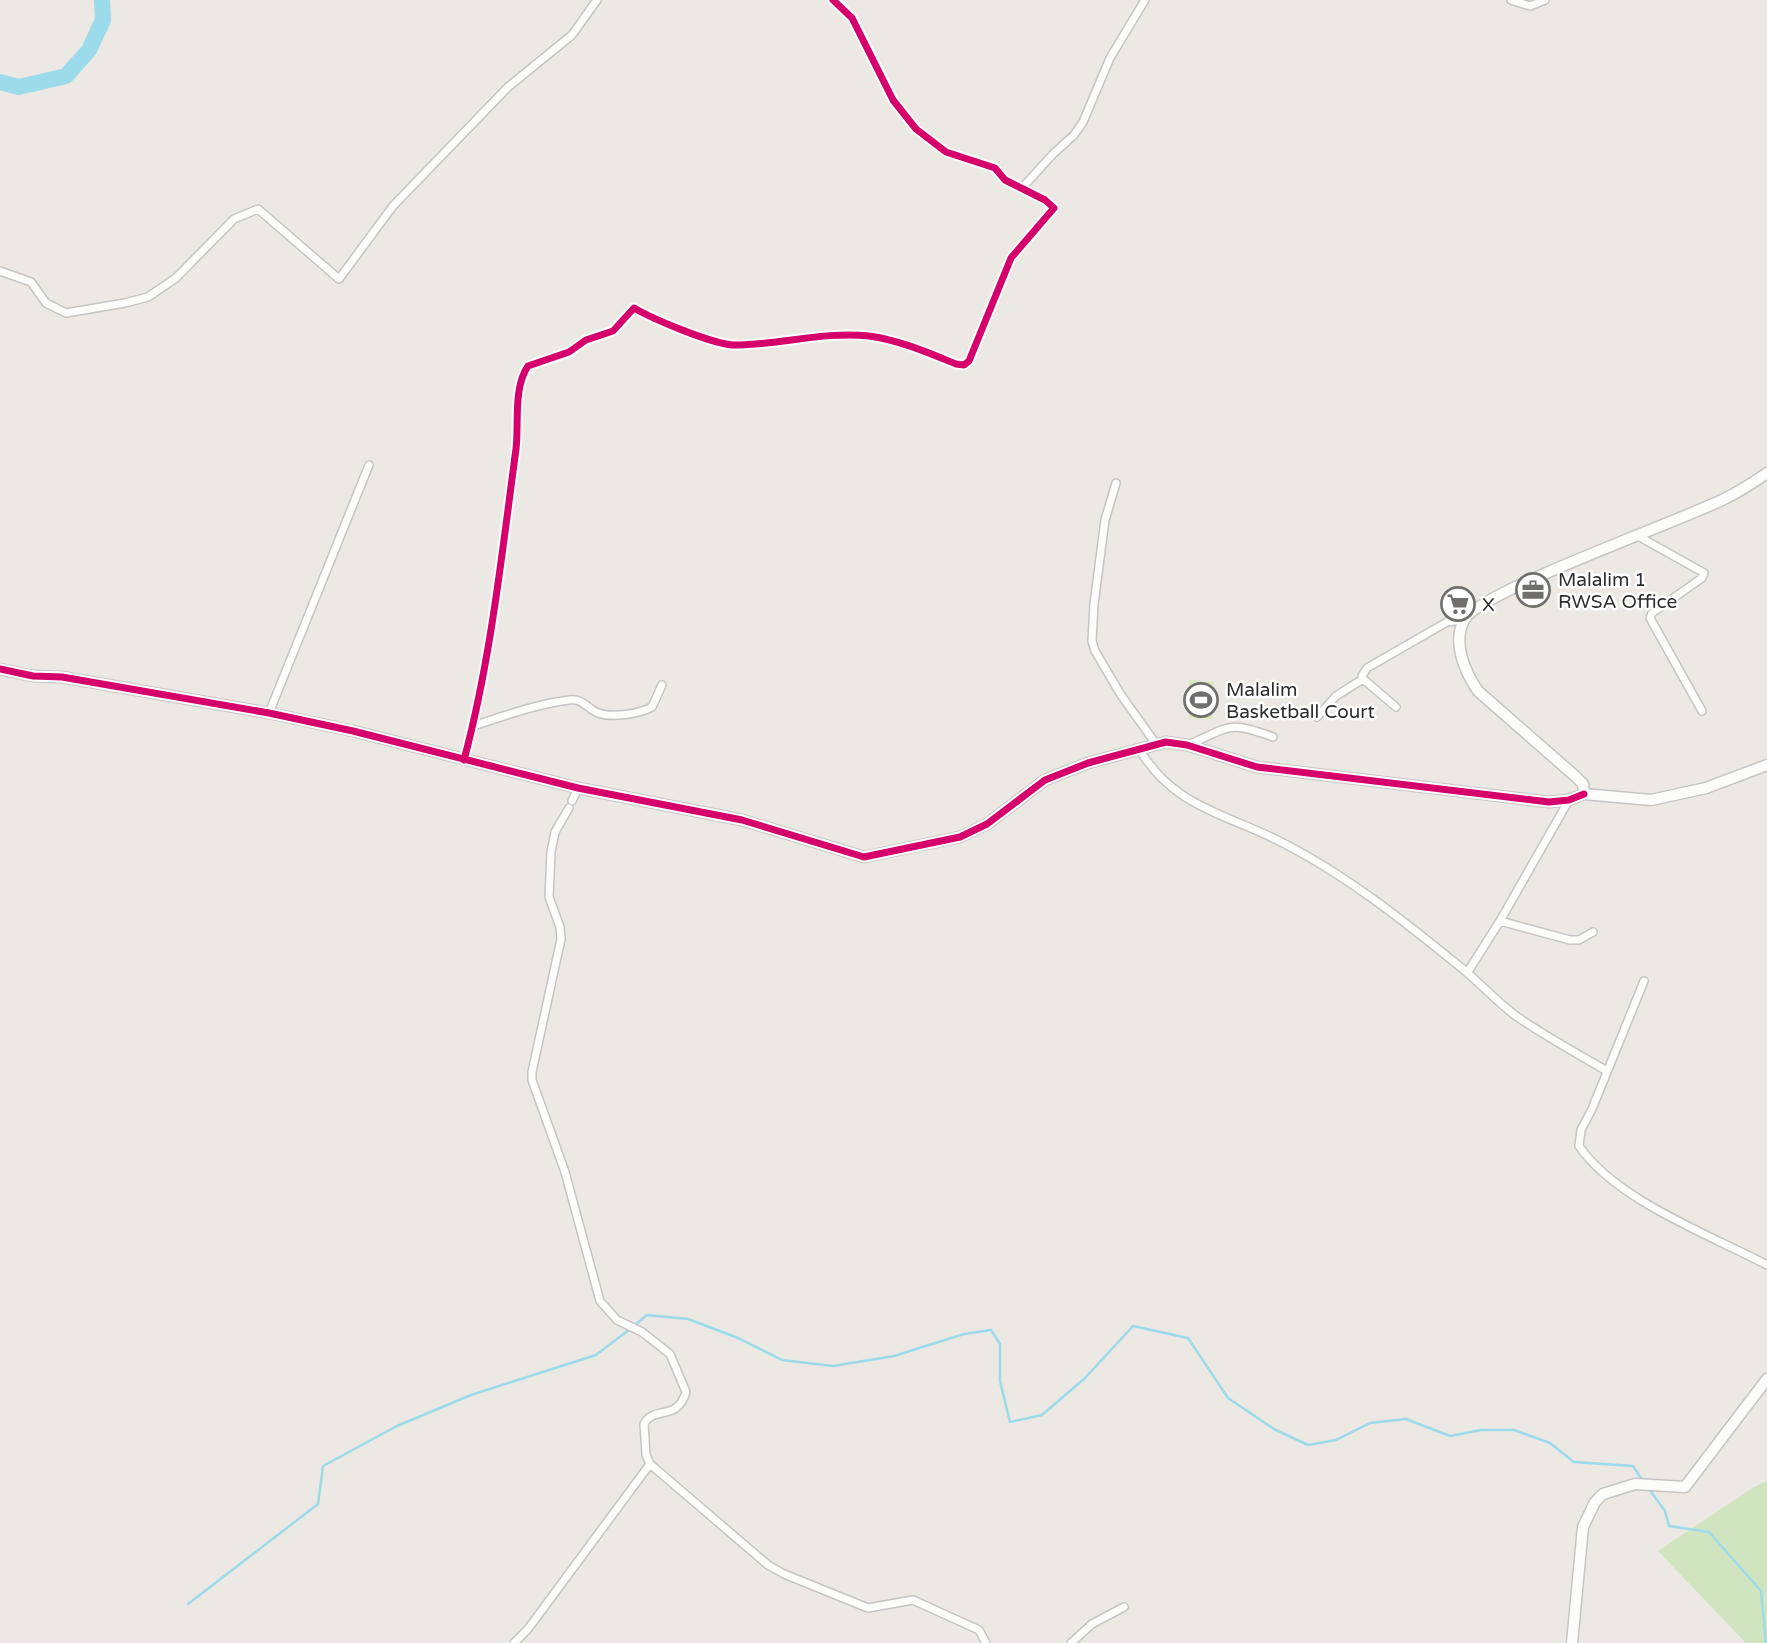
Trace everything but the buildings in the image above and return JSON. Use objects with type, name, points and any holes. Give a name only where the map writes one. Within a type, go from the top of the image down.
[{"type":"street","points":[[0,271],[31,282],[46,303],[66,313],[125,303],[148,297],[176,278],[234,219],[258,209],[339,279],[393,206],[508,87],[572,35],[597,0]]},
{"type":"street","points":[[464,760],[473,726],[492,615],[516,448],[518,385],[528,366],[569,352],[586,340],[613,331],[634,308],[650,317],[726,344],[870,336],[964,365],[969,361],[1011,258],[1054,208],[1045,200],[1005,180],[989,165],[946,152],[916,129],[893,100],[852,18],[833,0]]},
{"type":"street","points":[[1022,188],[1074,135],[1083,122],[1110,58],[1145,0]]},
{"type":"street","points":[[1511,0],[1530,6],[1545,0]]},
{"type":"street","points":[[268,713],[369,465]]},
{"type":"street","points":[[1584,794],[1583,784],[1576,776],[1488,701],[1469,678],[1460,644],[1464,620],[1470,612],[1522,584],[1726,498],[1767,473]]},
{"type":"street","points":[[1116,483],[1105,520],[1092,641],[1121,695],[1156,744]]},
{"type":"street","points":[[1638,536],[1704,573],[1702,579],[1652,612],[1650,618],[1702,711]]},
{"type":"street","points":[[1363,680],[1362,676],[1367,668],[1447,622],[1464,620]]},
{"type":"street","points":[[0,669],[268,713],[383,738],[578,788],[742,820],[864,857],[960,837],[987,824],[1045,780],[1078,766],[1156,744],[1175,742],[1242,763],[1278,770],[1549,802],[1569,800],[1584,794],[1651,800],[1706,788],[1767,765]]},
{"type":"street","points":[[1363,680],[1396,707]]},
{"type":"street","points":[[1317,717],[1336,696],[1363,680]]},
{"type":"street","points":[[473,726],[569,700],[580,701],[603,714],[633,713],[652,707],[662,685]]},
{"type":"street","points":[[1187,745],[1219,729],[1235,726],[1273,737]]},
{"type":"street","points":[[1139,749],[1156,771],[1184,797],[1214,814],[1274,839],[1341,876],[1467,972],[1515,1015],[1606,1071]]},
{"type":"street","points":[[578,788],[555,832],[551,852],[549,897],[560,927],[561,939],[532,1080],[565,1172],[600,1301],[617,1320],[642,1332],[670,1354],[686,1392],[679,1407],[670,1412],[650,1416],[644,1424],[646,1455],[650,1464],[768,1565],[784,1574],[868,1608],[913,1600],[974,1627],[979,1630],[986,1643]]},
{"type":"street","points":[[1467,972],[1500,921],[1569,800]]},
{"type":"street","points":[[1500,921],[1570,940],[1579,940],[1593,932]]},
{"type":"street","points":[[1644,981],[1581,1130],[1578,1142],[1581,1149],[1614,1180],[1654,1208],[1767,1265]]},
{"type":"street","points":[[1572,1643],[1583,1527],[1595,1502],[1603,1494],[1635,1484],[1680,1488],[1690,1483],[1767,1378]]},
{"type":"street","points":[[514,1643],[528,1629],[650,1464]]},
{"type":"street","points":[[1071,1643],[1092,1624],[1124,1607]]},
{"type":"green space","name":"Malalim Basketball Court","points":[[1189,680],[1214,682],[1212,719],[1189,718]]},
{"type":"green space","points":[[1767,1481],[1767,1643],[1746,1643],[1658,1551]]},
{"type":"waterway","points":[[0,82],[19,87],[66,76],[89,50],[103,20],[102,0]]},
{"type":"waterway","points":[[635,1325],[647,1315],[688,1319],[738,1338],[782,1360],[833,1366],[894,1356],[964,1334],[991,1330],[1000,1344],[1000,1381],[1010,1422],[1042,1415],[1085,1378],[1133,1326],[1188,1338],[1228,1398],[1274,1429],[1308,1445],[1336,1440],[1370,1423],[1406,1419],[1450,1436],[1481,1430],[1514,1430],[1550,1443],[1574,1462],[1633,1466],[1643,1481]]},
{"type":"waterway","points":[[188,1604],[318,1504],[323,1466],[397,1426],[471,1395],[596,1355],[630,1329]]},
{"type":"waterway","points":[[1649,1489],[1665,1511],[1669,1526],[1709,1532],[1761,1591],[1766,1643]]},
{"type":"cycle path","points":[[464,760],[489,644],[516,449],[518,395],[528,366],[569,352],[586,340],[613,331],[634,308],[684,331],[725,344],[752,344],[836,335],[869,336],[903,344],[964,365],[969,361],[1011,258],[1054,208],[1045,200],[1005,180],[995,168],[946,152],[916,129],[893,100],[852,18],[833,0]]},
{"type":"cycle path","points":[[0,669],[33,676],[62,677],[269,713],[353,731],[578,788],[742,820],[864,857],[960,837],[987,824],[1045,780],[1088,763],[1166,742],[1187,745],[1257,767],[1549,802],[1569,800],[1584,794]]},
{"type":"place","name":"Malalim 1 RWSA Office","points":[[1533,590]]},
{"type":"place","name":"X","points":[[1458,604]]},
{"type":"place","name":"Malalim Basketball Court","points":[[1201,700]]}]
